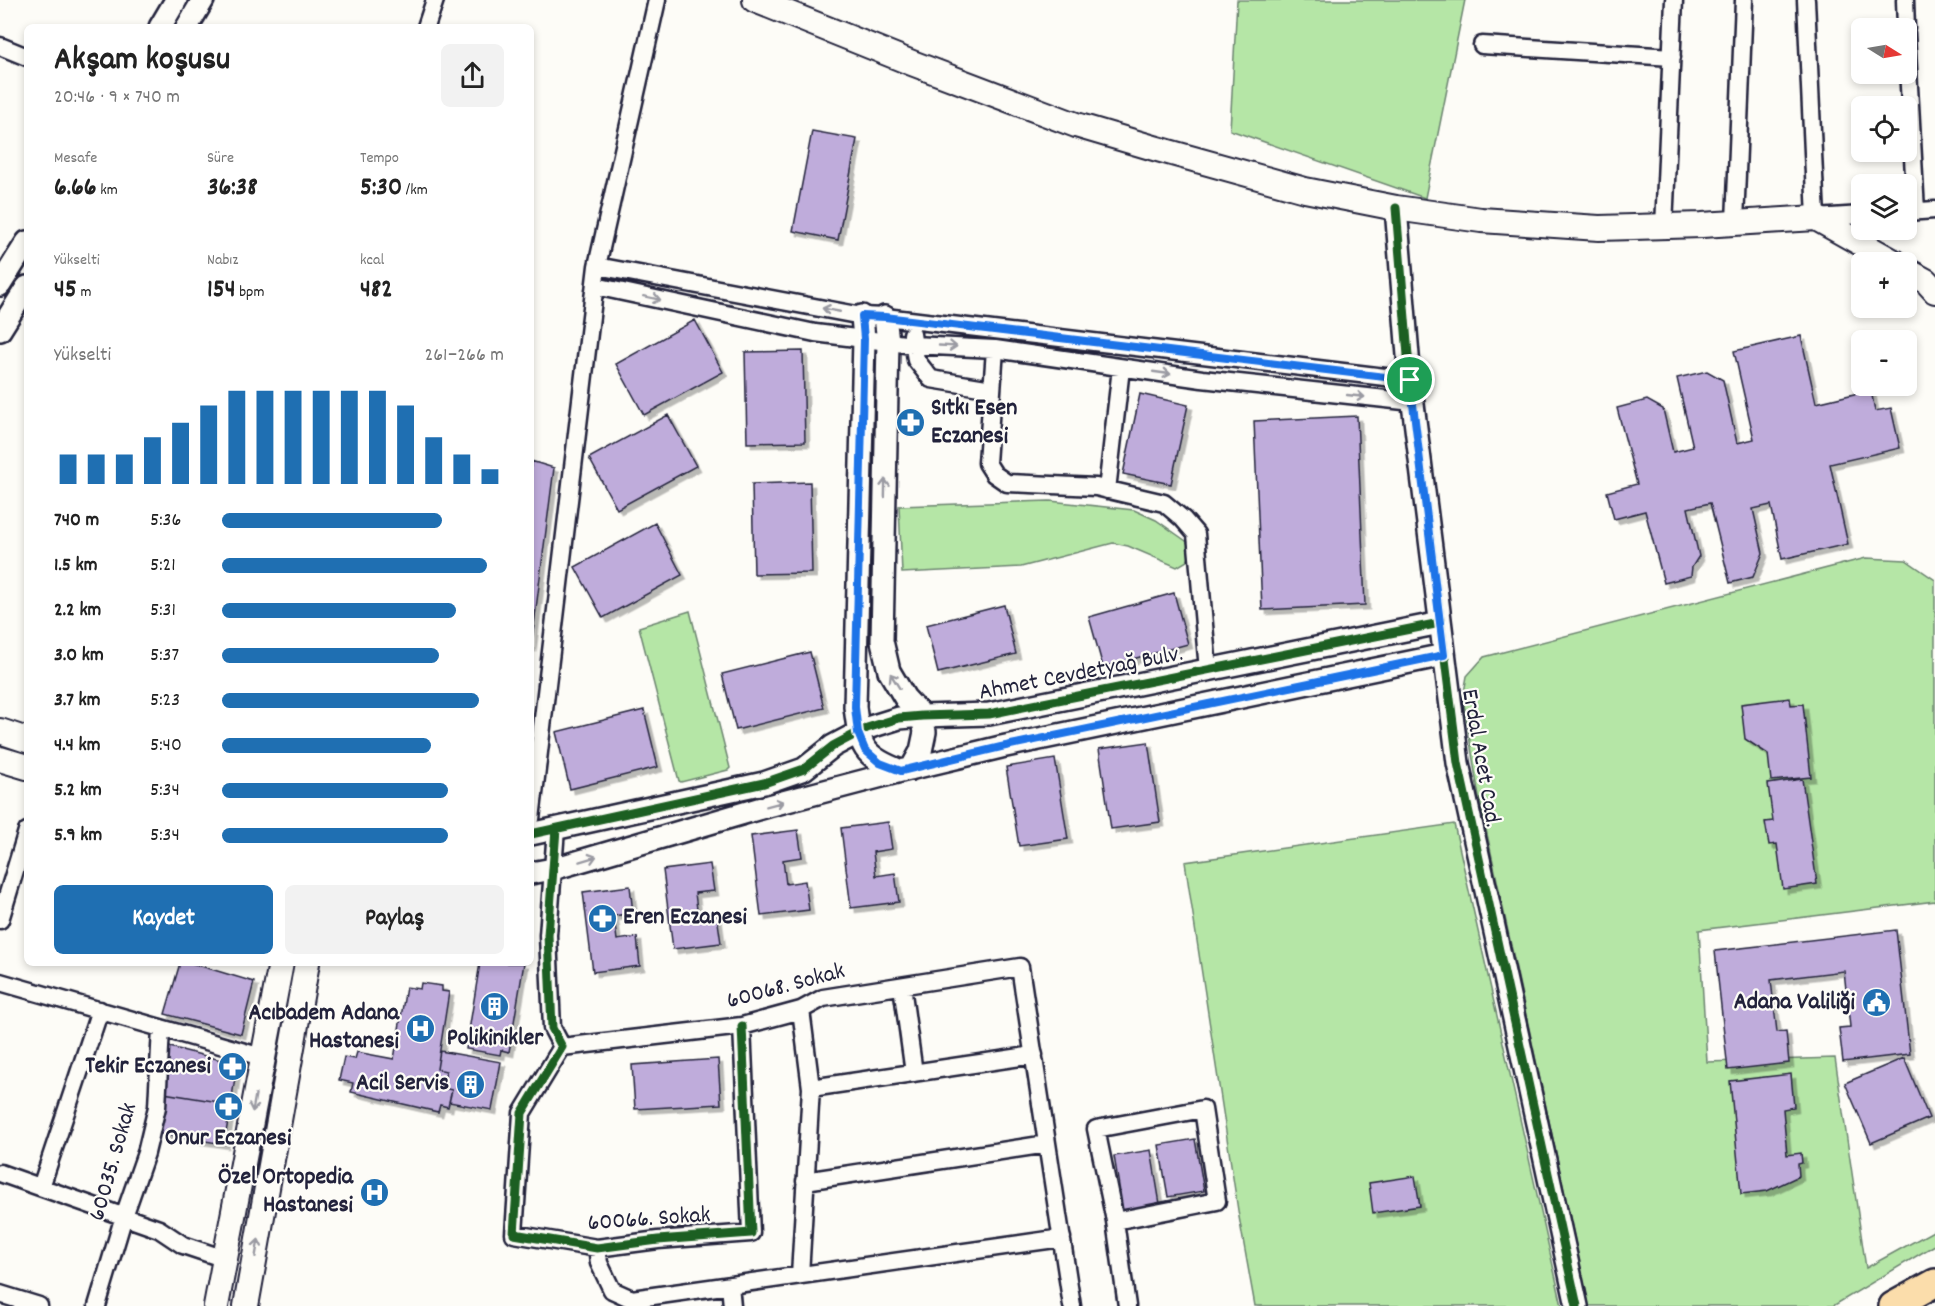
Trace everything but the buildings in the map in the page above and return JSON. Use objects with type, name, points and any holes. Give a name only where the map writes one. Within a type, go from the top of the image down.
[{"type":"main road","points":[[755,0],[1076,125],[1305,190],[1396,208],[1481,220],[1599,228],[1664,227],[1816,218],[1876,252]]},
{"type":"main road","points":[[1917,276],[1926,281],[1935,291]]},
{"type":"main road","points":[[0,731],[24,739]]},
{"type":"main road","points":[[0,759],[24,765]]},
{"type":"main road","points":[[216,1306],[280,966]]},
{"type":"main road","points":[[246,1306],[306,966]]},
{"type":"main road","points":[[1893,1306],[1935,1283]]},
{"type":"street","points":[[162,24],[176,0]]},
{"type":"street","points":[[189,24],[203,0]]},
{"type":"street","points":[[427,24],[435,0]]},
{"type":"street","points":[[534,794],[597,266],[657,0]]},
{"type":"street","points":[[1664,227],[1674,0]]},
{"type":"street","points":[[1735,222],[1744,0]]},
{"type":"street","points":[[1806,0],[1816,218],[1851,216]]},
{"type":"street","points":[[1905,0],[1906,18]]},
{"type":"street","points":[[1482,45],[1672,57]]},
{"type":"street","points":[[0,46],[24,56]]},
{"type":"street","points":[[1907,84],[1910,174]]},
{"type":"street","name":"Erdal Acet Cad.","points":[[1396,208],[1410,380],[1458,763],[1577,1306]]},
{"type":"street","points":[[1917,211],[1935,210]]},
{"type":"street","points":[[0,285],[24,247]]},
{"type":"street","points":[[597,266],[862,316],[1410,380]]},
{"type":"street","points":[[595,286],[815,333],[914,345],[995,349],[1202,379],[1413,402]]},
{"type":"street","points":[[0,330],[24,291]]},
{"type":"street","points":[[862,316],[864,339],[855,707],[858,733],[865,750],[880,763],[906,770]]},
{"type":"street","points":[[885,317],[888,341],[882,641],[889,671],[905,698],[922,716],[925,732],[921,751],[906,770]]},
{"type":"street","points":[[911,321],[916,360],[931,379],[992,389]]},
{"type":"street","points":[[995,349],[987,463],[994,474],[1007,483],[1096,487],[1164,503],[1183,519],[1196,534],[1208,670]]},
{"type":"street","points":[[1107,490],[1121,368]]},
{"type":"street","name":"Ahmet Cevdetyağ Bulv.","points":[[534,833],[764,783],[804,769],[833,746],[867,728],[899,718],[989,714],[1440,623]]},
{"type":"street","points":[[534,872],[553,869],[768,806],[1001,747],[1444,655]]},
{"type":"street","points":[[556,829],[548,935],[552,1028],[562,1047]]},
{"type":"street","points":[[0,920],[22,866]]},
{"type":"street","name":"60068. Sokak","points":[[562,1047],[742,1026],[801,1011],[823,998],[1020,968],[1034,1055]]},
{"type":"street","points":[[0,982],[262,1057]]},
{"type":"street","points":[[902,986],[914,1073]]},
{"type":"street","points":[[41,1187],[100,1010]]},
{"type":"street","points":[[800,1275],[811,1088],[801,1011]]},
{"type":"street","name":"60066. Sokak","points":[[562,1047],[522,1113],[514,1234],[597,1248],[658,1240],[751,1233],[742,1026]]},
{"type":"street","name":"60035. Sokak","points":[[98,1306],[124,1216],[146,1153],[157,1107],[161,1028]]},
{"type":"street","points":[[811,1088],[1034,1055],[1072,1306]]},
{"type":"street","points":[[1115,1221],[1217,1201],[1203,1109],[1096,1129],[1115,1221],[1127,1306]]},
{"type":"street","points":[[805,1181],[1047,1144]]},
{"type":"street","points":[[2,1179],[41,1187],[124,1216],[159,1229],[183,1245],[225,1259]]},
{"type":"street","points":[[597,1248],[599,1263],[612,1290],[632,1303],[729,1285],[1062,1238]]},
{"type":"street","points":[[729,1285],[732,1306]]},
{"type":"street","points":[[0,1293],[39,1306]]},
{"type":"green space","points":[[1237,0],[1465,0],[1425,198],[1230,130]]},
{"type":"green space","points":[[1050,501],[1134,510],[1156,520],[1186,541],[1193,551],[1187,561],[1177,567],[1128,546],[1113,543],[1021,567],[902,573],[899,506]]},
{"type":"green space","points":[[1866,558],[1906,560],[1935,580],[1935,901],[1699,930],[1707,1062],[1835,1058],[1866,1268],[1935,1230],[1935,1245],[1833,1306],[1589,1306],[1479,797],[1463,698],[1467,676],[1484,657]]},
{"type":"green space","points":[[690,611],[730,768],[681,782],[639,627]]},
{"type":"green space","points":[[1454,824],[1562,1306],[1255,1306],[1239,1217],[1185,862]]},
{"type":"cycle path","points":[[1396,208],[1410,380],[1458,763],[1577,1306]]},
{"type":"cycle path","points":[[534,833],[764,783],[804,769],[833,746],[867,728],[899,718],[989,714],[1440,623]]},
{"type":"cycle path","points":[[556,829],[548,935],[552,1028],[562,1047],[522,1113],[514,1234],[597,1248],[658,1240],[751,1233],[742,1026]]},
{"type":"place","name":"Sıtkı Esen Eczanesi","points":[[910,423]]},
{"type":"place","name":"Eren Eczanesi","points":[[602,918]]},
{"type":"place","name":"Adana Valiliği","points":[[1876,1003]]},
{"type":"place","name":"Polikinikler","points":[[495,1006]]},
{"type":"place","name":"Acıbadem Adana Hastanesi","points":[[420,1028]]},
{"type":"place","name":"Tekir Eczanesi","points":[[232,1067]]},
{"type":"place","name":"Acil Servis","points":[[470,1084]]},
{"type":"place","name":"Onur Eczanesi","points":[[228,1106]]},
{"type":"place","name":"Özel Ortopedia Hastanesi","points":[[374,1192]]},
{"type":"route","points":[[862,316],[1410,380],[1444,655],[1001,747],[901,771],[880,763],[865,750],[858,733],[855,707],[864,339],[862,316]]}]
